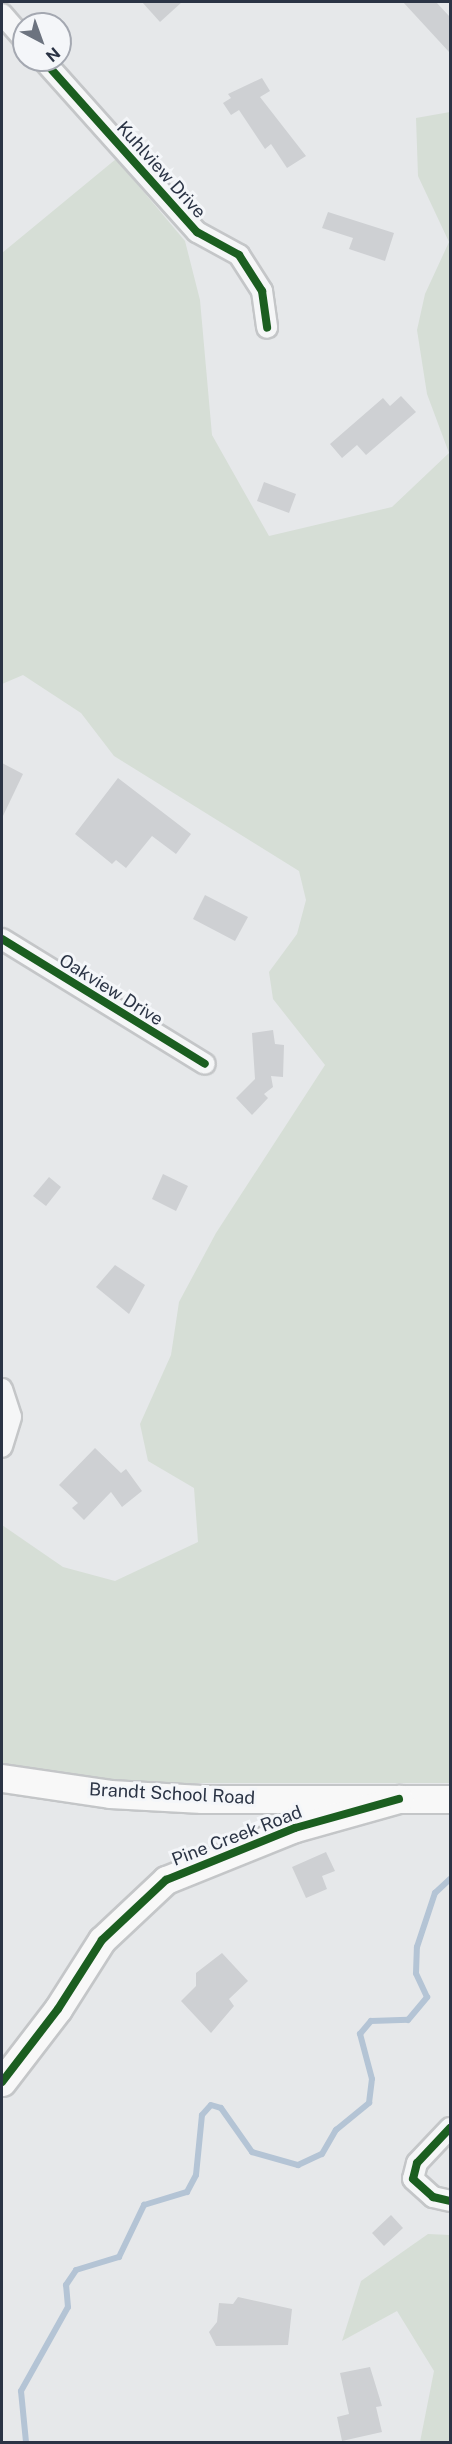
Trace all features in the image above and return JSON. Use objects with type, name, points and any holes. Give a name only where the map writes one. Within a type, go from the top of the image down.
[{"type":"street","points":[[2,14],[12,25]]},
{"type":"street","name":"Kuhlview Drive","points":[[53,72],[197,232],[239,255],[262,291],[267,328]]},
{"type":"street","name":"Oakview Drive","points":[[2,939],[206,1064]]},
{"type":"street","points":[[2,1389],[11,1417],[2,1447]]},
{"type":"street","name":"Brandt School Road","points":[[2,1778],[110,1794],[450,1798]]},
{"type":"street","name":"Pine Creek Road","points":[[2,2082],[58,2009],[102,1940],[165,1880],[295,1828],[399,1799]]},
{"type":"street","points":[[450,2128],[417,2163],[413,2179],[433,2197],[450,2201]]},
{"type":"shaded area","points":[[450,112],[450,1783],[135,1783],[2,1764],[2,1525],[63,1567],[115,1581],[198,1542],[194,1488],[148,1461],[140,1424],[171,1355],[179,1302],[216,1233],[325,1065],[273,999],[269,972],[297,934],[306,900],[299,871],[114,756],[81,713],[23,675],[2,684],[2,253],[116,159],[185,241],[200,300],[212,435],[269,536],[392,507],[449,453],[427,394],[417,330],[425,294],[449,242],[418,176],[416,118]]},
{"type":"shaded area","points":[[428,2234],[450,2235],[450,2442],[420,2442],[434,2371],[397,2311],[342,2341],[361,2281]]},
{"type":"building","points":[[142,2],[182,2],[160,22]]},
{"type":"building","points":[[403,2],[436,2],[450,17],[450,53]]},
{"type":"building","points":[[262,78],[270,91],[260,97],[306,156],[287,168],[271,144],[265,149],[239,110],[231,115],[223,103],[231,98],[228,94]]},
{"type":"building","points":[[328,212],[394,233],[385,261],[349,249],[353,238],[322,228]]},
{"type":"building","points":[[401,396],[416,412],[366,455],[357,445],[342,458],[330,444],[383,398],[390,406]]},
{"type":"building","points":[[264,482],[296,494],[289,513],[257,501]]},
{"type":"building","points":[[2,763],[23,774],[2,818]]},
{"type":"building","points":[[118,778],[191,834],[176,854],[152,836],[126,868],[116,860],[112,864],[75,834]]},
{"type":"building","points":[[205,895],[248,917],[235,941],[193,919]]},
{"type":"building","points":[[273,1030],[275,1044],[284,1045],[283,1077],[271,1076],[273,1087],[264,1094],[268,1098],[252,1115],[236,1098],[255,1079],[252,1033]]},
{"type":"building","points":[[163,1174],[188,1186],[176,1211],[152,1199]]},
{"type":"building","points":[[49,1177],[61,1187],[46,1206],[33,1196]]},
{"type":"building","points":[[115,1265],[145,1285],[129,1314],[96,1287]]},
{"type":"building","points":[[95,1448],[121,1473],[126,1469],[142,1491],[122,1507],[111,1492],[84,1520],[72,1508],[78,1503],[59,1485]]},
{"type":"building","points":[[326,1852],[335,1871],[322,1876],[327,1889],[306,1898],[292,1867]]},
{"type":"building","points":[[222,1953],[248,1981],[229,1999],[234,2006],[211,2033],[181,2001],[196,1986],[196,1973]]},
{"type":"building","points":[[391,2215],[403,2228],[384,2246],[372,2233]]},
{"type":"building","points":[[238,2297],[292,2309],[288,2345],[216,2346],[209,2332],[217,2322],[219,2303],[233,2304]]},
{"type":"building","points":[[370,2367],[382,2406],[376,2407],[382,2432],[342,2441],[337,2417],[349,2414],[340,2373]]},
{"type":"waterway","points":[[26,2442],[21,2391],[68,2307],[66,2285],[76,2270],[119,2257],[144,2205],[187,2192],[196,2175],[202,2115],[211,2105],[221,2108],[252,2152],[298,2165],[322,2154],[336,2130],[369,2103],[372,2079],[360,2034],[371,2021],[408,2020],[427,1997],[416,1973],[417,1947],[435,1893],[450,1879]]},
{"type":"cycle path","points":[[54,72],[197,232],[239,255],[262,291],[267,328]]},
{"type":"cycle path","points":[[2,939],[205,1064]]},
{"type":"cycle path","points":[[2,2082],[58,2009],[102,1940],[166,1880],[295,1828],[399,1799]]},
{"type":"cycle path","points":[[450,2128],[417,2163],[413,2179],[433,2197],[450,2201]]}]
